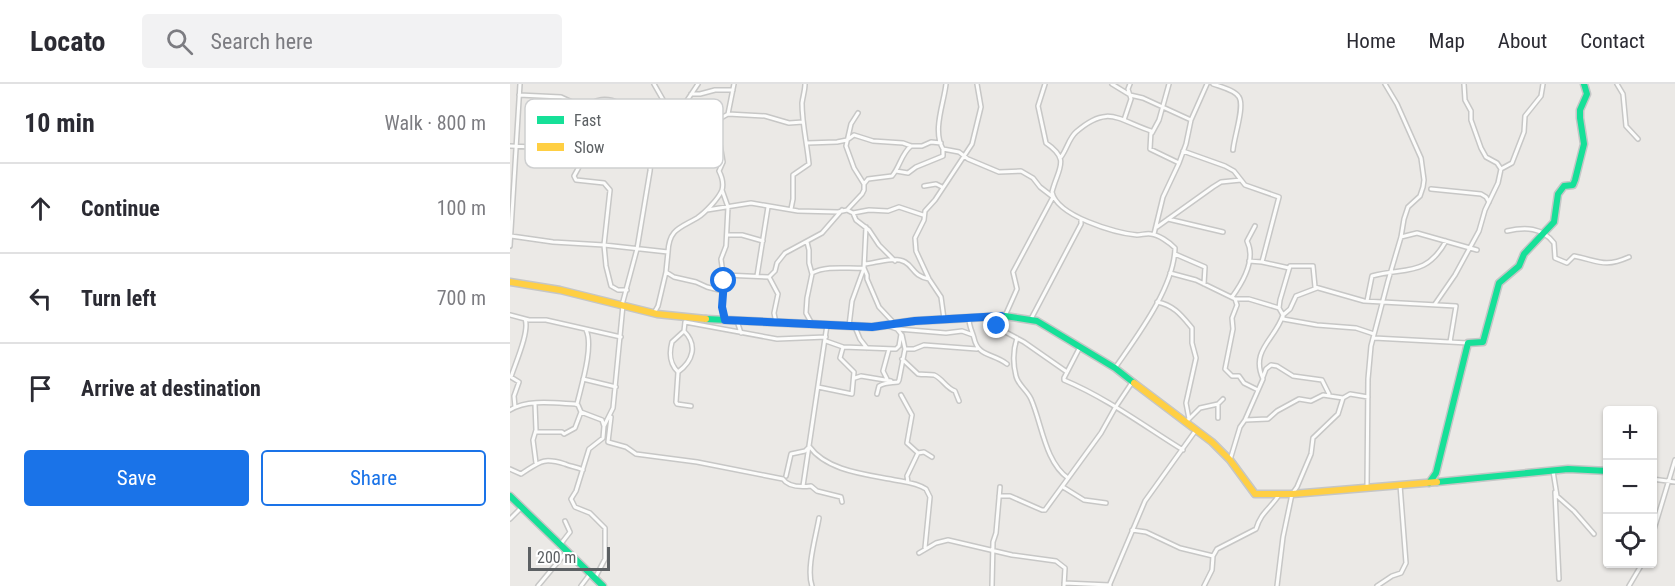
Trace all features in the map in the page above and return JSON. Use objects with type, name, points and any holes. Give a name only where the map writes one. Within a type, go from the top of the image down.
[{"type":"street","points":[[510,246],[520,84]]},
{"type":"street","points":[[654,84],[663,99]]},
{"type":"street","points":[[659,92],[663,84]]},
{"type":"street","points":[[687,99],[698,84]]},
{"type":"street","points":[[728,114],[734,84]]},
{"type":"street","points":[[791,209],[793,175],[809,164],[802,102],[806,84]]},
{"type":"street","points":[[896,171],[908,173],[920,165],[943,156],[939,125],[946,84]]},
{"type":"street","points":[[944,320],[941,297],[928,279],[916,251],[915,238],[928,206],[935,200],[965,156],[975,135],[981,107],[977,84]]},
{"type":"street","points":[[1045,84],[1038,106],[1044,139],[1061,157]]},
{"type":"street","points":[[1112,84],[1131,95],[1143,98],[1191,120]]},
{"type":"street","points":[[1124,120],[1131,95],[1128,89],[1130,84]]},
{"type":"street","points":[[1169,84],[1149,149],[1179,163]]},
{"type":"street","points":[[1154,235],[1163,197],[1179,163],[1191,120],[1208,84],[1236,94],[1240,98],[1242,106],[1233,150]]},
{"type":"street","points":[[1435,304],[1455,275],[1479,231],[1484,213],[1498,183],[1501,169],[1497,163],[1486,157],[1481,148],[1471,120],[1471,111],[1465,100],[1464,84]]},
{"type":"street","points":[[1501,169],[1512,163],[1524,132],[1525,116],[1540,96],[1543,84]]},
{"type":"street","points":[[1288,268],[1279,308],[1283,319],[1356,328],[1374,336],[1468,343],[1483,342],[1499,283],[1519,266],[1524,254],[1554,222],[1558,194],[1564,186],[1574,185],[1580,169],[1585,136],[1580,127],[1580,112],[1587,100],[1588,92],[1584,84]]},
{"type":"street","points":[[1617,84],[1623,94],[1626,126],[1638,139]]},
{"type":"street","points":[[1367,488],[1370,357],[1382,302],[1408,207],[1420,196],[1424,188],[1420,158],[1397,104],[1386,85]]},
{"type":"street","points":[[691,94],[733,90]]},
{"type":"street","points":[[519,95],[561,96],[566,99]]},
{"type":"street","points":[[592,99],[596,96],[606,96],[617,99]]},
{"type":"street","points":[[858,113],[851,124],[846,146],[854,168],[864,184]]},
{"type":"street","points":[[723,117],[728,114],[765,116],[789,123],[803,122]]},
{"type":"street","points":[[1067,372],[998,328],[997,324],[1017,288],[1014,272],[1053,197],[1061,157],[1071,137],[1087,124],[1102,116],[1110,115],[1151,131],[1152,134]]},
{"type":"street","points":[[807,143],[847,140],[854,135],[873,141],[903,143],[911,146],[922,146],[931,142],[941,143]]},
{"type":"street","points":[[510,146],[525,146]]},
{"type":"street","points":[[724,275],[769,277],[775,271],[777,263],[785,252],[824,231],[862,194],[864,184],[868,179],[892,176],[906,150],[911,146]]},
{"type":"street","points":[[943,149],[959,152],[999,172],[1021,171],[1033,178],[1063,207],[1081,219],[1122,232],[1154,235],[1174,246],[1175,254],[1170,273],[1157,302],[1147,322],[1115,368]]},
{"type":"street","points":[[1183,151],[1225,166],[1234,171],[1245,185],[1279,197],[1262,262]]},
{"type":"street","points":[[578,168],[574,177],[576,180],[604,183],[610,190],[604,245],[606,266],[611,286],[618,290],[627,290]]},
{"type":"street","points":[[650,168],[637,249],[622,305],[616,387],[608,442],[626,447],[636,454],[697,462],[783,478],[787,484],[811,486],[817,491],[841,497],[842,502]]},
{"type":"street","points":[[720,168],[722,190],[727,206],[727,235],[721,259],[724,275],[722,307],[725,320]]},
{"type":"street","points":[[1156,228],[1212,187],[1228,181],[1241,180]]},
{"type":"street","points":[[924,186],[936,184],[942,187]]},
{"type":"street","points":[[1431,189],[1481,194],[1489,202]]},
{"type":"street","points":[[654,313],[658,306],[666,272],[673,232],[699,217],[722,190]]},
{"type":"street","points":[[705,210],[751,203],[825,212],[845,210],[853,213],[899,207],[923,215]]},
{"type":"street","points":[[757,276],[769,206]]},
{"type":"street","points":[[853,213],[895,261]]},
{"type":"street","points":[[1031,320],[1081,224],[1081,219]]},
{"type":"street","points":[[1168,219],[1223,232]]},
{"type":"street","points":[[1233,298],[1245,275],[1250,248],[1247,241],[1255,226]]},
{"type":"street","points":[[866,227],[864,266],[852,301],[852,326],[867,348]]},
{"type":"street","points":[[1507,231],[1521,228],[1544,232],[1554,243],[1555,258],[1562,262],[1567,263],[1574,256],[1607,264],[1617,263],[1629,256]]},
{"type":"street","points":[[1401,237],[1417,233],[1477,250]]},
{"type":"street","points":[[727,235],[742,235],[764,241]]},
{"type":"street","points":[[511,236],[668,252]]},
{"type":"street","points":[[1367,301],[1372,276],[1428,264],[1446,241]]},
{"type":"street","points":[[807,242],[812,273],[806,313],[812,324]]},
{"type":"street","points":[[1175,254],[1205,267],[1204,285]]},
{"type":"street","points":[[812,273],[818,269],[895,261],[906,262],[920,277],[928,279]]},
{"type":"street","points":[[1249,261],[1288,268],[1292,265],[1313,266],[1317,288]]},
{"type":"street","points":[[855,378],[861,376],[898,382],[905,349],[901,334],[879,307],[864,266]]},
{"type":"street","points":[[666,272],[674,277],[723,291]]},
{"type":"street","points":[[1170,273],[1196,280],[1233,298],[1249,299],[1279,308]]},
{"type":"street","points":[[769,277],[778,294],[774,313],[776,323]]},
{"type":"street","points":[[510,282],[560,290],[741,333],[777,339],[826,339],[843,347],[889,349],[899,346],[901,334]]},
{"type":"street","points":[[1263,379],[1259,369],[1260,353],[1276,332],[1283,315],[1290,309],[1300,293],[1317,288],[1367,301],[1456,306],[1450,342]]},
{"type":"street","points":[[1233,298],[1237,305],[1232,318],[1233,329],[1225,369],[1232,376],[1239,376],[1244,383],[1258,390]]},
{"type":"street","points":[[1157,302],[1174,309],[1192,328],[1192,343],[1196,358],[1186,403],[1187,420]]},
{"type":"street","points":[[510,315],[525,319],[546,320],[621,337]]},
{"type":"street","points":[[896,326],[1003,316],[1031,320],[1049,327],[1115,368],[1187,420],[1230,459],[1254,493],[1279,495],[1553,471],[1603,471]]},
{"type":"street","points":[[515,407],[514,396],[519,382],[510,377],[523,345],[527,324],[525,319]]},
{"type":"street","points":[[969,319],[969,328],[977,349]]},
{"type":"street","points":[[685,320],[883,325],[926,332],[962,331],[973,335]]},
{"type":"street","points":[[678,372],[689,362],[692,355],[691,340],[684,331],[685,320]]},
{"type":"street","points":[[737,321],[741,333]]},
{"type":"street","points":[[803,487],[827,325]]},
{"type":"street","points":[[586,330],[590,338],[577,404],[581,412],[602,420],[604,426]]},
{"type":"street","points":[[684,331],[674,339],[671,345],[672,364],[678,372],[676,402],[691,406]]},
{"type":"street","points":[[1017,338],[1014,354],[1017,379],[1031,399],[1055,465],[1068,478]]},
{"type":"street","points":[[1429,483],[1436,473],[1468,343]]},
{"type":"street","points":[[905,349],[914,349],[924,345],[977,349],[1007,364]]},
{"type":"street","points":[[818,387],[852,394],[854,372],[840,358],[843,347]]},
{"type":"street","points":[[1081,347],[1064,380],[1084,388],[1182,450]]},
{"type":"street","points":[[889,349],[883,371],[889,380]]},
{"type":"street","points":[[902,359],[918,374],[937,377],[955,392],[958,401]]},
{"type":"street","points":[[1230,459],[1238,432],[1266,369],[1271,365],[1293,376],[1322,380],[1329,395]]},
{"type":"street","points":[[583,379],[616,387]]},
{"type":"street","points":[[877,394],[879,386],[889,380]]},
{"type":"street","points":[[999,496],[1010,496],[1045,510],[1101,433],[1133,381]]},
{"type":"street","points":[[1245,420],[1268,419],[1277,411],[1299,399],[1311,402],[1323,395],[1343,398],[1350,394],[1368,397]]},
{"type":"street","points":[[901,395],[912,414],[907,443],[918,453]]},
{"type":"street","points":[[1277,586],[1282,537],[1292,494],[1311,454],[1313,438],[1338,414],[1343,398]]},
{"type":"street","points":[[1187,420],[1200,408],[1218,404],[1223,399]]},
{"type":"street","points":[[510,410],[535,404],[577,404]]},
{"type":"street","points":[[535,404],[536,432],[533,440],[536,463]]},
{"type":"street","points":[[1218,404],[1218,418]]},
{"type":"street","points":[[536,432],[566,433],[575,428],[581,412]]},
{"type":"street","points":[[581,586],[605,559],[605,530],[590,513],[579,509],[572,503],[572,497],[589,449],[602,440],[604,426],[611,413]]},
{"type":"street","points":[[919,553],[942,540],[948,540],[1015,555],[1056,561],[1064,566],[1064,585],[1110,585],[1145,501],[1197,430]]},
{"type":"street","points":[[786,476],[791,454],[805,451],[809,446]]},
{"type":"street","points":[[809,446],[819,457],[833,465],[908,482],[921,486],[929,493],[925,548]]},
{"type":"street","points":[[918,453],[924,452],[932,457]]},
{"type":"street","points":[[908,482],[908,476],[918,453]]},
{"type":"street","points":[[510,469],[521,474],[536,463],[555,460],[583,470]]},
{"type":"street","points":[[1657,523],[1675,460]]},
{"type":"street","points":[[1553,471],[1559,579]]},
{"type":"street","points":[[901,481],[908,476]]},
{"type":"street","points":[[1657,480],[1675,482]]},
{"type":"street","points":[[1377,586],[1401,573],[1406,563],[1400,485]]},
{"type":"street","points":[[992,586],[1000,487]]},
{"type":"street","points":[[1063,487],[1084,500],[1106,503]]},
{"type":"street","points":[[1555,492],[1594,534]]},
{"type":"street","points":[[1204,586],[1212,570],[1213,556],[1221,546],[1256,529],[1261,514],[1274,503],[1279,495]]},
{"type":"street","points":[[510,496],[603,586]]},
{"type":"street","points":[[510,519],[522,507]]},
{"type":"street","points":[[812,586],[810,569],[819,518]]},
{"type":"street","points":[[560,545],[570,532],[565,521]]},
{"type":"street","points":[[1132,530],[1146,532],[1180,548],[1213,556]]},
{"type":"street","points":[[538,586],[567,551]]},
{"type":"street","points":[[1629,586],[1640,568]]},
{"type":"traffic: fast","points":[[1429,483],[1436,473],[1468,343],[1483,342],[1499,283],[1519,266],[1524,254],[1554,222],[1558,194],[1564,186],[1573,185],[1575,180],[1584,144],[1580,118],[1580,110],[1587,94],[1584,84]]},
{"type":"traffic: fast","points":[[706,319],[872,327],[915,321],[1005,316],[1037,321],[1115,368],[1134,383]]},
{"type":"traffic: fast","points":[[1437,482],[1568,469],[1603,471]]},
{"type":"traffic: fast","points":[[510,496],[603,586]]},
{"type":"traffic: slow","points":[[510,282],[560,290],[657,314],[706,319]]},
{"type":"traffic: slow","points":[[1134,383],[1212,442],[1230,460],[1255,494],[1292,494],[1437,482]]},
{"type":"route","points":[[724,281],[722,307],[725,320],[872,327],[915,321],[1001,316],[997,326]]}]
